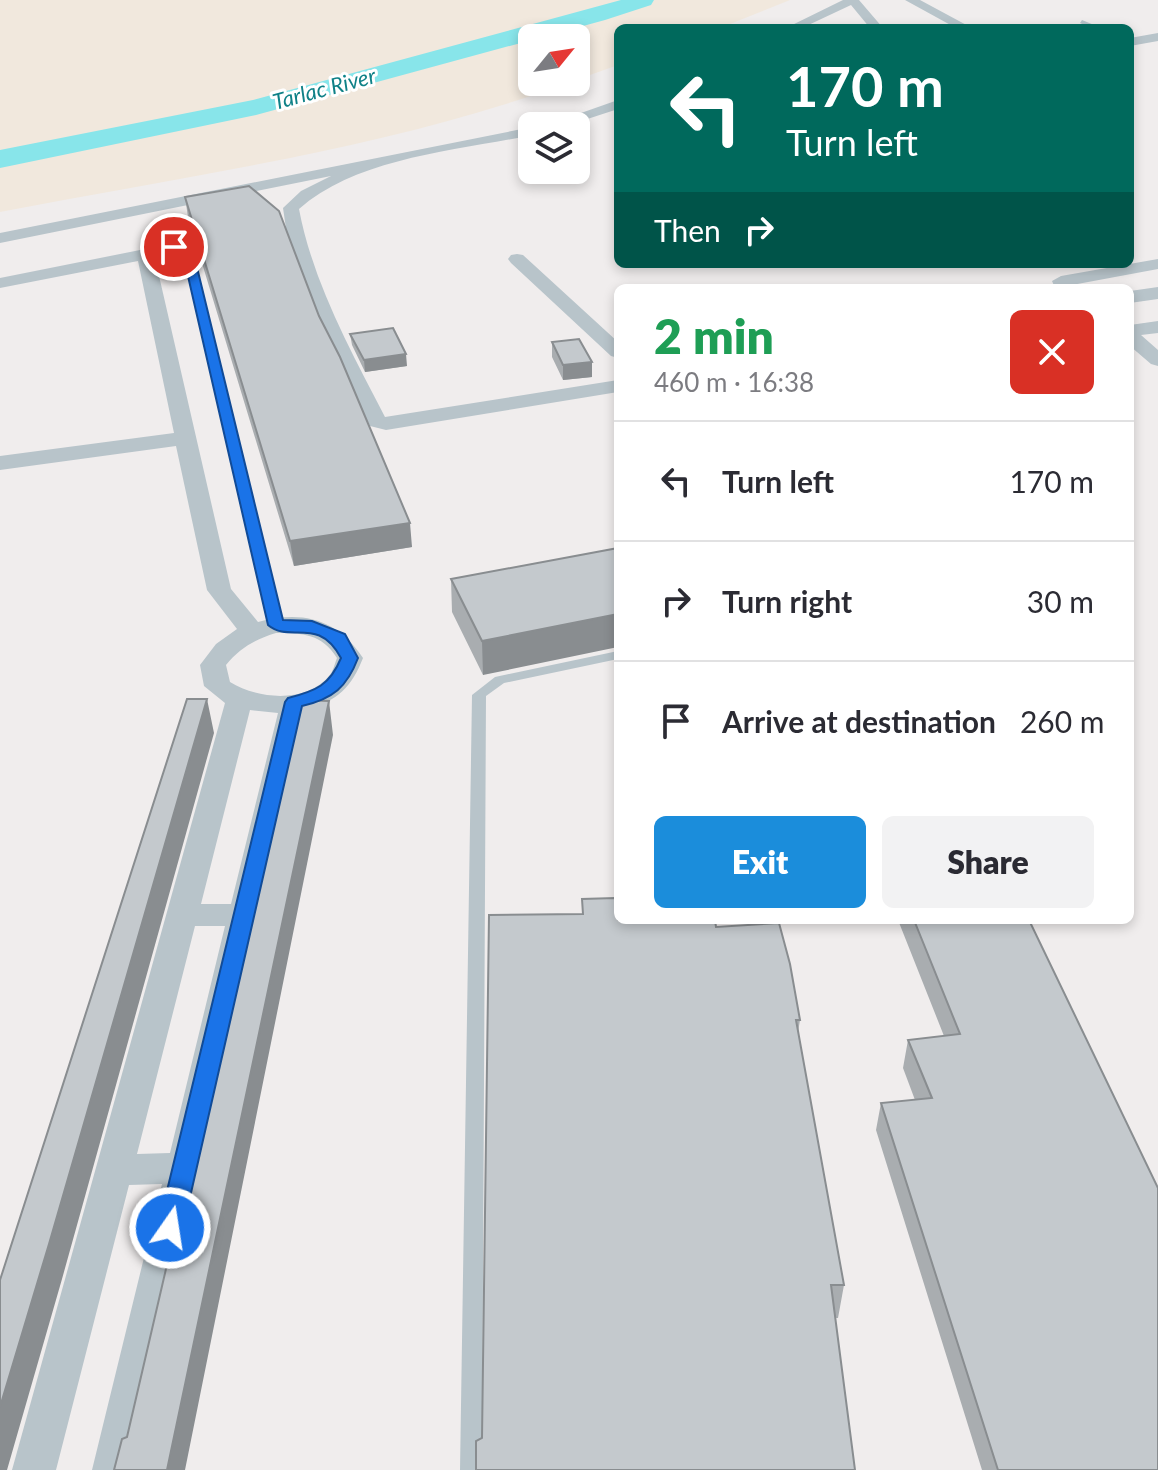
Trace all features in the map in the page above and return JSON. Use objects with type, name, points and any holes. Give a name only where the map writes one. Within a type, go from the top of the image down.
[{"type":"street","points":[[801,24],[853,0],[874,24]]},
{"type":"street","points":[[911,0],[958,24]]},
{"type":"street","points":[[1134,41],[1158,37]]},
{"type":"street","points":[[590,113],[614,105]]},
{"type":"street","points":[[0,238],[518,134]]},
{"type":"street","points":[[366,165],[307,194],[291,208],[298,249],[334,336],[377,422],[386,424],[614,387]]},
{"type":"street","points":[[0,283],[145,254],[219,590],[264,628]]},
{"type":"street","points":[[517,259],[614,348]]},
{"type":"street","points":[[1062,284],[1061,281],[1158,264]]},
{"type":"street","points":[[1134,296],[1158,293]]},
{"type":"street","points":[[1134,333],[1158,327]]},
{"type":"street","points":[[1134,338],[1158,360]]},
{"type":"street","points":[[0,463],[186,438]]},
{"type":"street","points":[[312,626],[339,638],[350,658],[341,680],[313,698],[276,705],[239,700],[217,686],[213,665],[225,645],[264,628],[312,626]]},
{"type":"street","points":[[34,1470],[239,700]]},
{"type":"street","points":[[114,1470],[294,702]]},
{"type":"street","points":[[182,915],[244,915]]},
{"type":"street","points":[[114,1170],[184,1168]]},
{"type":"lane","points":[[1082,22],[1087,24]]},
{"type":"lane","points":[[145,254],[187,247],[264,628]]},
{"type":"lane","points":[[471,1470],[479,695],[500,680],[614,656]]},
{"type":"sand","points":[[0,0],[790,0],[730,24],[614,24],[614,66],[590,75],[590,24],[518,24],[518,96],[529,96],[360,143],[0,212]]},
{"type":"building","points":[[249,186],[279,211],[319,316],[340,357],[410,523],[290,541],[185,197]]},
{"type":"building","points":[[393,328],[406,354],[364,360],[350,334]]},
{"type":"building","points":[[579,339],[592,362],[563,365],[552,342]]},
{"type":"building","points":[[614,549],[614,615],[482,641],[451,579]]},
{"type":"building","points":[[187,699],[207,699],[0,1407],[0,1280]]},
{"type":"building","points":[[298,700],[329,701],[167,1470],[114,1470],[122,1439],[127,1437]]},
{"type":"building","points":[[614,898],[614,924],[716,924],[716,927],[779,924],[790,964],[800,1020],[796,1020],[844,1285],[831,1285],[855,1470],[476,1470],[476,1441],[482,1438],[489,915],[583,914],[582,899]]},
{"type":"building","points":[[916,924],[1031,924],[1158,1188],[1158,1470],[998,1470],[881,1103],[932,1098],[908,1040],[960,1034]]},
{"type":"waterway","name":"Tarlac River","points":[[0,159],[256,107],[643,0]]},
{"type":"route","points":[[170,1228],[294,702],[313,698],[341,680],[350,658],[339,638],[312,626],[276,625],[187,247],[174,247]]}]
